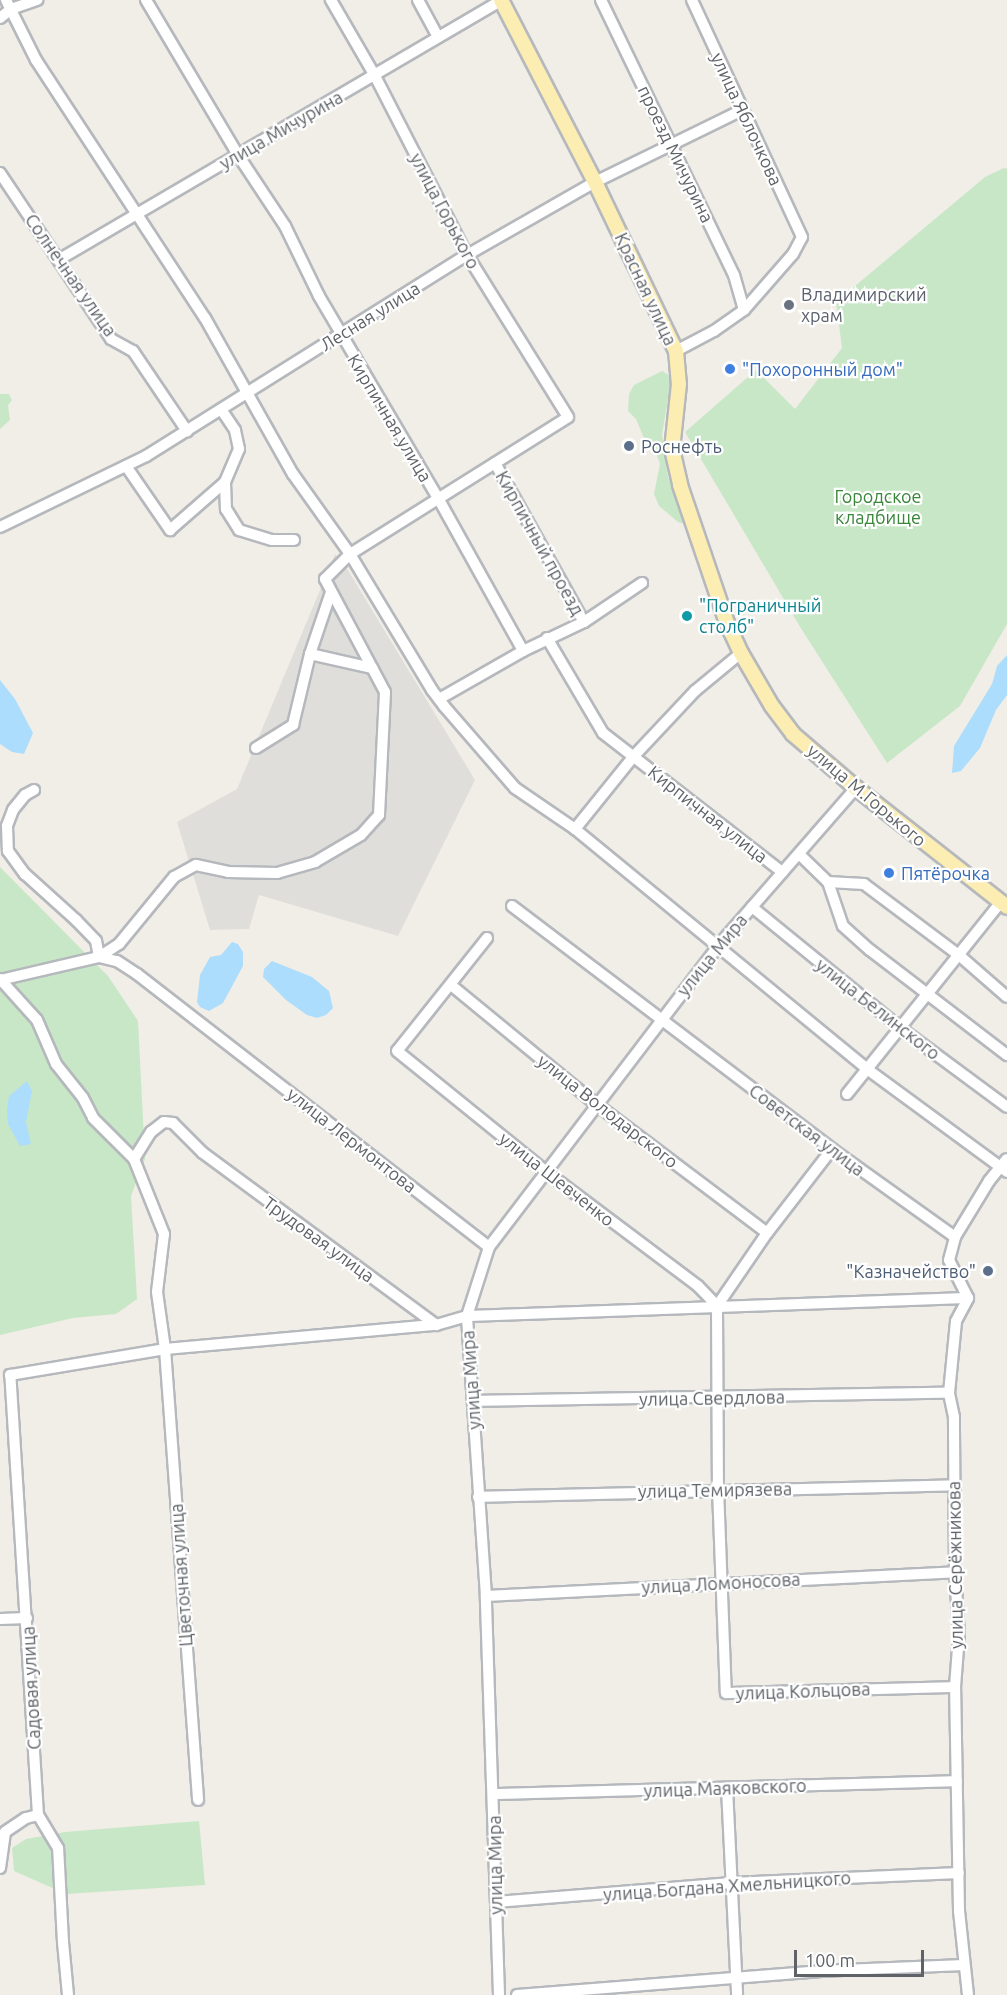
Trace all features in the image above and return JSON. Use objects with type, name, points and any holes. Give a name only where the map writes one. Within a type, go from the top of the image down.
[{"type":"main road","name":"Красная улица","points":[[502,0],[595,182],[676,351],[679,384],[672,449],[680,485],[727,623],[765,696]]},
{"type":"main road","name":"улица М.Горького","points":[[765,696],[793,734],[856,788],[1004,905]]},
{"type":"street","points":[[0,18],[8,5],[37,0]]},
{"type":"street","name":"Кирпичная улица","points":[[146,0],[238,155],[285,226],[341,334],[438,498],[523,651]]},
{"type":"street","name":"улица Горького","points":[[331,0],[375,76],[467,255],[568,417],[495,463]]},
{"type":"street","points":[[418,0],[438,37]]},
{"type":"street","name":"улица Мичурина","points":[[60,259],[502,0]]},
{"type":"street","name":"проезд Мичурина","points":[[601,0],[734,275],[744,310]]},
{"type":"street","name":"улица Яблочкова","points":[[692,0],[802,237],[793,254],[744,310]]},
{"type":"street","points":[[8,5],[36,60],[205,318],[293,474],[350,554],[438,699],[514,788],[575,829],[867,1069],[1005,1166],[989,1181],[955,1238],[949,1260],[968,1298],[467,1316],[436,1325],[165,1349]]},
{"type":"street","name":"Лесная улица","points":[[0,527],[126,466],[249,393],[467,255],[595,182],[742,110]]},
{"type":"street","name":"Солнечная улица","points":[[0,173],[60,259],[111,339],[133,351],[187,430]]},
{"type":"street","points":[[676,351],[714,331],[744,310]]},
{"type":"street","points":[[221,409],[235,430],[239,448],[225,482],[226,509],[239,530],[272,540],[294,540]]},
{"type":"street","points":[[134,1159],[93,1118],[83,1098],[56,1064],[37,1020],[0,979],[99,957],[119,944],[174,877],[196,865],[228,872],[277,873],[315,862],[361,835],[379,814],[385,692],[325,579],[350,554],[495,463]]},
{"type":"street","name":"Кирпичный проезд","points":[[495,463],[584,622]]},
{"type":"street","points":[[126,466],[170,530],[225,482]]},
{"type":"street","points":[[438,699],[547,638],[584,622],[642,584]]},
{"type":"street","points":[[256,748],[292,725],[310,654],[331,591]]},
{"type":"street","name":"Кирпичная улица","points":[[547,638],[603,733],[782,872]]},
{"type":"street","points":[[575,829],[633,757],[695,691],[741,653]]},
{"type":"street","points":[[310,654],[372,668]]},
{"type":"street","name":"улица Мира","points":[[499,1995],[486,1596],[467,1316],[489,1247],[718,946],[856,788]]},
{"type":"street","points":[[34,790],[25,795],[13,810],[7,826],[8,850],[24,874],[96,941],[99,957]]},
{"type":"street","points":[[799,854],[828,882],[843,926],[1007,1055]]},
{"type":"street","points":[[828,882],[864,884],[960,956],[1007,997]]},
{"type":"street","points":[[847,1094],[899,1027],[1004,905]]},
{"type":"street","name":"Советская улица","points":[[512,906],[832,1149],[955,1238]]},
{"type":"street","name":"улица Белинского","points":[[752,907],[899,1027],[1007,1107]]},
{"type":"street","points":[[451,985],[487,938]]},
{"type":"street","name":"улица Лермонтова","points":[[99,957],[117,961],[137,974],[489,1247]]},
{"type":"street","name":"улица Шевченко","points":[[451,985],[397,1051],[545,1171],[698,1286],[717,1306]]},
{"type":"street","name":"улица Володарского","points":[[451,985],[596,1104],[767,1233]]},
{"type":"street","name":"Трудовая улица","points":[[134,1159],[151,1132],[164,1122],[173,1123],[202,1154],[436,1325]]},
{"type":"street","points":[[723,1583],[718,1489],[717,1306],[767,1233],[832,1149]]},
{"type":"street","name":"Цветочная улица","points":[[134,1159],[164,1234],[156,1292],[165,1349],[198,1800]]},
{"type":"street","name":"улица Серёжникова","points":[[968,1298],[956,1321],[949,1393],[954,1417],[953,1485],[959,1635],[955,1687],[959,1873],[968,1995]]},
{"type":"street","name":"Садовая улица","points":[[68,1995],[58,1848],[38,1815],[10,1375],[165,1349]]},
{"type":"street","name":"улица Свердлова","points":[[474,1401],[718,1399],[949,1393]]},
{"type":"street","name":"улица Темирязева","points":[[478,1497],[718,1489],[953,1485]]},
{"type":"street","name":"улица Ломоносова","points":[[486,1596],[955,1572]]},
{"type":"street","name":"улица Кольцова","points":[[723,1583],[726,1693],[955,1687]]},
{"type":"street","points":[[0,1619],[27,1618]]},
{"type":"street","name":"улица Маяковского","points":[[494,1794],[957,1781]]},
{"type":"street","points":[[727,1788],[737,1995]]},
{"type":"street","points":[[0,1868],[4,1832],[26,1818],[38,1815]]},
{"type":"street","name":"улица Богдана Хмельницкого","points":[[496,1902],[731,1883],[959,1873]]},
{"type":"street","points":[[517,1995],[736,1977],[964,1965]]},
{"type":"shaded area","points":[[335,554],[346,567],[475,780],[398,936],[259,895],[249,929],[210,930],[177,822],[237,789]]},
{"type":"green space","name":"Городское кладбище","points":[[1004,168],[1007,169],[1007,624],[960,706],[887,763],[802,630],[685,432],[756,370],[795,409],[842,348],[836,302],[985,177]]},
{"type":"green space","points":[[662,371],[672,377],[662,434],[668,477],[687,521],[685,524],[678,522],[659,506],[654,494],[660,464],[656,453],[648,448],[636,419],[628,411],[629,394],[634,385]]},
{"type":"green space","points":[[0,394],[9,394],[12,400],[8,405],[10,420],[0,429]]},
{"type":"green space","points":[[0,867],[108,976],[138,1021],[145,1159],[131,1196],[137,1299],[116,1314],[73,1318],[0,1335]]},
{"type":"green space","points":[[199,1821],[205,1885],[66,1894],[14,1871],[12,1848],[26,1839],[65,1832]]},
{"type":"water","points":[[1007,655],[1007,695],[996,710],[980,748],[961,771],[952,773],[954,746],[992,684],[997,666]]},
{"type":"water","points":[[0,680],[15,699],[33,733],[24,754],[12,752],[0,744]]},
{"type":"water","points":[[232,942],[238,944],[243,952],[243,966],[223,1003],[209,1011],[200,1007],[197,1002],[200,975],[210,957],[221,955]]},
{"type":"water","points":[[272,961],[312,977],[329,991],[333,1008],[326,1015],[317,1018],[307,1015],[286,1000],[263,977],[264,969]]},
{"type":"water","points":[[27,1081],[32,1091],[26,1122],[31,1144],[20,1146],[8,1124],[7,1110],[9,1096]]},
{"type":"place","name":"Владимирский храм","points":[[789,305]]},
{"type":"place","name":"\"Похоронный дом\"","points":[[730,369]]},
{"type":"place","name":"Роснефть","points":[[629,446]]},
{"type":"place","name":"\"Пограничный столб\"","points":[[687,616]]},
{"type":"place","name":"Пятёрочка","points":[[889,873]]},
{"type":"place","name":"\"Казначейство\"","points":[[988,1271]]}]
